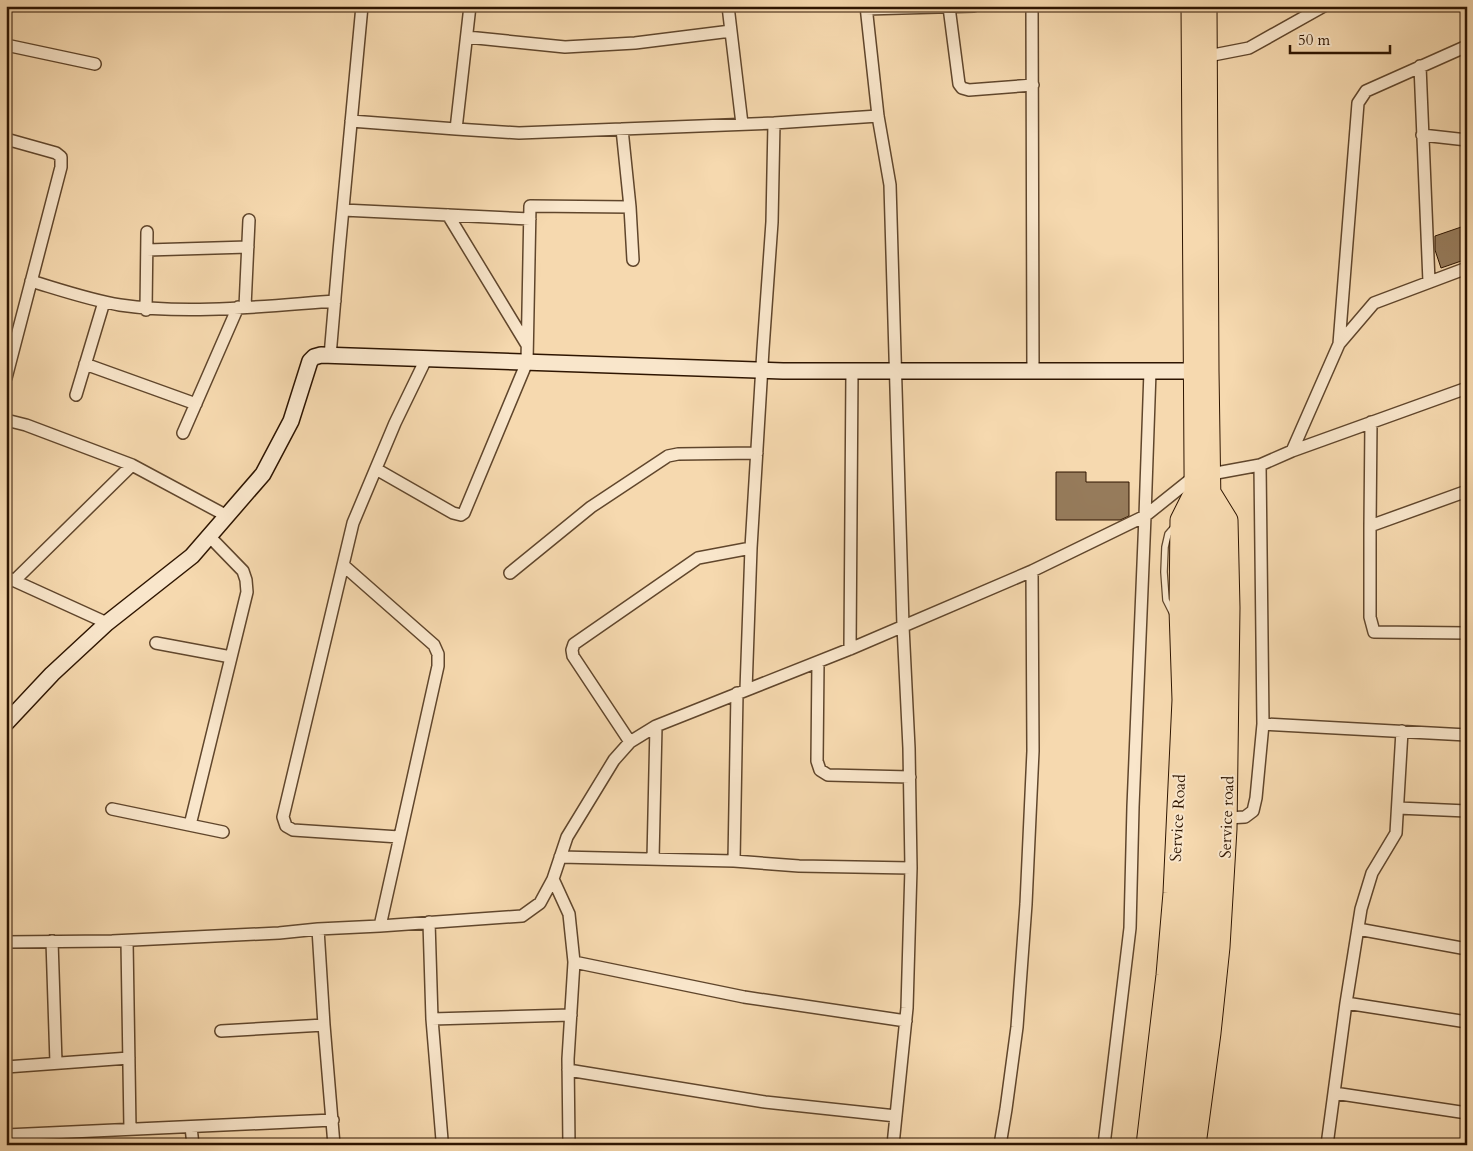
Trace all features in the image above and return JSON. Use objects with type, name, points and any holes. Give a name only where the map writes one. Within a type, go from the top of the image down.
[{"type":"highway","points":[[1178,1145],[1196,1007],[1206,901],[1213,636],[1193,371],[1191,6]]},
{"type":"highway","points":[[1162,1145],[1182,994],[1194,846],[1208,236],[1207,6]]},
{"type":"highway","name":"Service Road","points":[[1146,1145],[1164,994],[1173,893],[1182,700],[1180,520],[1202,484]]},
{"type":"highway","name":"Service road","points":[[1196,1145],[1220,947],[1227,818],[1230,608],[1228,520],[1202,484]]},
{"type":"main road","points":[[6,723],[52,674],[107,623],[192,556],[263,474],[291,421],[310,361],[314,357],[762,370],[1193,371]]},
{"type":"street","points":[[330,356],[362,6]]},
{"type":"street","points":[[456,130],[470,6]]},
{"type":"street","points":[[728,6],[742,124]]},
{"type":"street","points":[[893,1145],[906,1021],[912,868],[910,777],[903,626],[890,185],[878,116],[866,8],[974,6]]},
{"type":"street","points":[[1032,6],[1033,371]]},
{"type":"street","points":[[1208,56],[1249,48],[1324,6]]},
{"type":"street","points":[[949,7],[959,84],[962,88],[968,90],[1033,85]]},
{"type":"street","points":[[467,37],[565,47],[635,44],[731,32]]},
{"type":"street","points":[[6,45],[95,64]]},
{"type":"street","points":[[1339,344],[1358,102],[1366,91],[1467,46]]},
{"type":"street","points":[[1420,66],[1429,282]]},
{"type":"street","points":[[351,121],[519,133],[774,123],[878,116]]},
{"type":"street","points":[[734,861],[742,692],[772,222],[774,123]]},
{"type":"street","points":[[622,129],[633,260]]},
{"type":"street","points":[[1422,135],[1467,140]]},
{"type":"street","points":[[6,139],[56,153],[61,157],[61,166],[6,378]]},
{"type":"street","points":[[376,469],[453,514],[464,513],[527,362],[530,206],[630,207]]},
{"type":"street","points":[[343,210],[530,219]]},
{"type":"street","points":[[448,215],[527,346]]},
{"type":"street","points":[[183,432],[242,307],[249,220]]},
{"type":"street","points":[[145,309],[147,232]]},
{"type":"street","points":[[147,250],[248,248]]},
{"type":"street","points":[[1292,451],[1339,344],[1374,303],[1467,268]]},
{"type":"street","points":[[31,281],[104,302],[145,309],[242,307],[335,301]]},
{"type":"street","points":[[76,395],[104,302]]},
{"type":"street","points":[[399,837],[293,830],[286,826],[283,818],[353,523],[395,423],[426,359]]},
{"type":"street","points":[[85,364],[196,404]]},
{"type":"street","points":[[850,650],[852,370]]},
{"type":"street","points":[[1104,1145],[1130,928],[1150,371]]},
{"type":"street","points":[[6,942],[127,941],[279,933],[522,916],[540,903],[553,879],[567,837],[614,760],[630,742],[656,726],[850,650],[1032,572],[1145,516],[1202,484],[1260,465],[1292,451],[1467,388]]},
{"type":"street","points":[[6,420],[26,425],[132,465],[227,516]]},
{"type":"street","points":[[1371,422],[1370,617],[1374,632],[1467,633]]},
{"type":"street","points":[[510,573],[591,507],[668,456],[678,454],[757,453]]},
{"type":"street","points":[[107,623],[10,579],[132,465]]},
{"type":"street","points":[[1227,818],[1245,817],[1253,812],[1263,724],[1260,465]]},
{"type":"street","points":[[1370,526],[1467,491]]},
{"type":"street","points":[[190,825],[246,592],[246,580],[243,571],[209,536]]},
{"type":"street","points":[[630,742],[573,656],[574,644],[698,558],[751,548]]},
{"type":"street","points":[[343,565],[434,645],[438,654],[438,666],[380,926]]},
{"type":"street","points":[[1000,1145],[1017,1027],[1026,904],[1033,751],[1032,572]]},
{"type":"street","points":[[156,643],[231,657]]},
{"type":"street","points":[[818,662],[817,761],[820,770],[828,775],[910,777]]},
{"type":"street","points":[[1263,724],[1467,735]]},
{"type":"street","points":[[653,859],[656,726]]},
{"type":"street","points":[[1326,1145],[1361,909],[1372,873],[1396,833],[1402,731]]},
{"type":"street","points":[[1398,808],[1467,811]]},
{"type":"street","points":[[112,809],[223,832]]},
{"type":"street","points":[[560,857],[734,861],[798,866],[912,868]]},
{"type":"street","points":[[553,879],[569,914],[574,962],[568,1070],[569,1145]]},
{"type":"street","points":[[429,922],[432,1019],[442,1140],[444,1145]]},
{"type":"street","points":[[318,929],[334,1145]]},
{"type":"street","points":[[1358,929],[1467,949]]},
{"type":"street","points":[[52,941],[56,1063]]},
{"type":"street","points":[[127,941],[130,1129]]},
{"type":"street","points":[[574,962],[744,998],[906,1021]]},
{"type":"street","points":[[1346,1003],[1467,1022]]},
{"type":"street","points":[[432,1019],[570,1015]]},
{"type":"street","points":[[221,1031],[324,1025]]},
{"type":"street","points":[[6,1067],[129,1058]]},
{"type":"street","points":[[568,1070],[765,1102],[896,1116]]},
{"type":"street","points":[[1334,1093],[1467,1113]]},
{"type":"street","points":[[6,1135],[332,1120]]},
{"type":"street","points":[[191,1127],[193,1145]]},
{"type":"building","points":[[1467,225],[1467,259],[1441,268],[1435,250],[1435,236]]},
{"type":"building","points":[[1056,472],[1086,472],[1086,482],[1129,482],[1129,516],[1120,520],[1056,520]]}]
